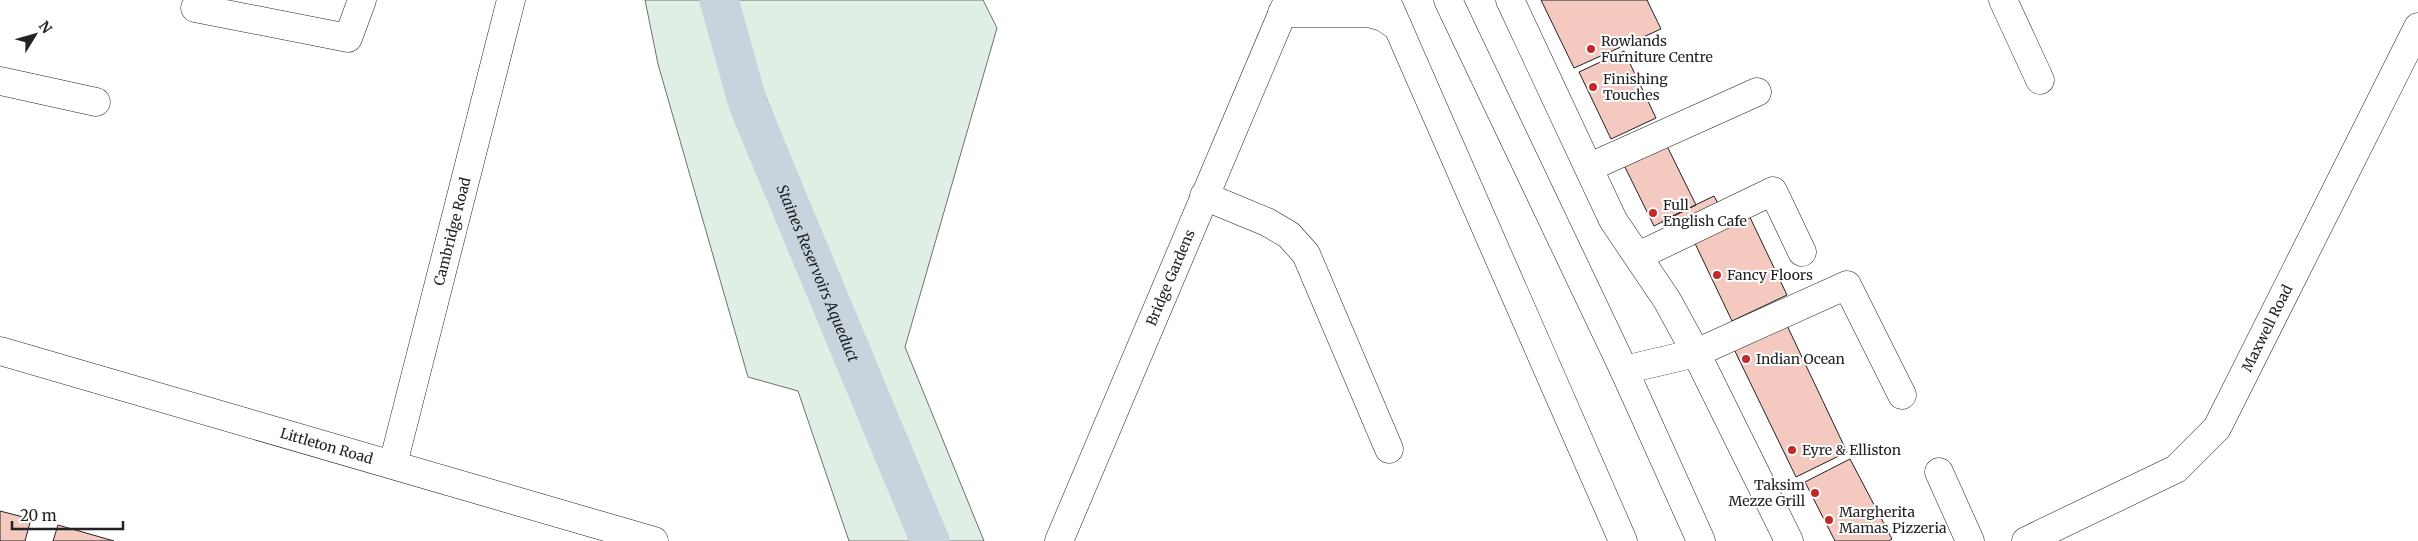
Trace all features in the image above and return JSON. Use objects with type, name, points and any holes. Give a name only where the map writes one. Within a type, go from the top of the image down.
[{"type":"main road","points":[[195,8],[348,38],[362,0]]},
{"type":"main road","name":"Cambridge Road","points":[[393,464],[511,0]]},
{"type":"main road","points":[[1386,0],[1623,541]]},
{"type":"main road","points":[[1448,0],[1624,370],[1701,541]]},
{"type":"main road","points":[[1510,0],[1590,167],[1613,220],[1638,256],[1696,353],[1789,541]]},
{"type":"main road","points":[[2003,0],[2040,80]]},
{"type":"main road","name":"Bridge Gardens","points":[[1059,541],[1285,7],[1369,13],[1383,17],[1398,27]]},
{"type":"main road","name":"Maxwell Road","points":[[2026,541],[2176,468],[2217,428],[2418,27]]},
{"type":"main road","points":[[0,81],[96,102]]},
{"type":"main road","points":[[1590,167],[1758,92]]},
{"type":"main road","points":[[1638,256],[1773,191],[1802,252]]},
{"type":"main road","points":[[1204,196],[1267,222],[1289,235],[1306,254],[1389,450]]},
{"type":"main road","points":[[1624,370],[1696,353],[1846,285],[1902,395]]},
{"type":"main road","name":"Littleton Road","points":[[0,351],[654,541]]},
{"type":"main road","points":[[1939,472],[1970,541]]},
{"type":"green space","points":[[645,0],[710,0],[739,104],[915,541],[849,541],[798,391],[748,377],[658,64]]},
{"type":"green space","points":[[734,0],[983,0],[997,28],[905,347],[984,541],[944,541],[761,85]]},
{"type":"building","name":"Rowlands Furniture Centre","points":[[1541,0],[1647,0],[1661,29],[1574,68]]},
{"type":"building","points":[[1624,51],[1656,118],[1611,139],[1579,72]]},
{"type":"building","points":[[1665,142],[1696,205],[1654,226],[1623,163]]},
{"type":"building","points":[[1714,196],[1720,207],[1668,233],[1662,221]]},
{"type":"building","points":[[1746,209],[1787,295],[1732,321],[1691,235]]},
{"type":"building","points":[[1783,317],[1847,452],[1796,477],[1731,343]]},
{"type":"building","points":[[1850,459],[1892,539],[1889,541],[1835,541],[1805,482]]},
{"type":"building","points":[[0,511],[31,519],[25,541],[0,541]]},
{"type":"building","points":[[58,525],[114,541],[53,541]]},
{"type":"waterway","name":"Staines Reservoirs Aqueduct","points":[[719,0],[748,104],[930,541]]},
{"type":"place","name":"Rowlands Furniture Centre","points":[[1591,49]]},
{"type":"place","name":"Finishing Touches","points":[[1593,87]]},
{"type":"place","name":"Full English Cafe","points":[[1653,213]]},
{"type":"place","name":"Fancy Floors","points":[[1717,275]]},
{"type":"place","name":"Indian Ocean","points":[[1746,359]]},
{"type":"place","name":"Eyre & Elliston","points":[[1792,450]]},
{"type":"place","name":"Taksim Mezze Grill","points":[[1815,493]]},
{"type":"place","name":"Margherita Mamas Pizzeria","points":[[1829,520]]}]
